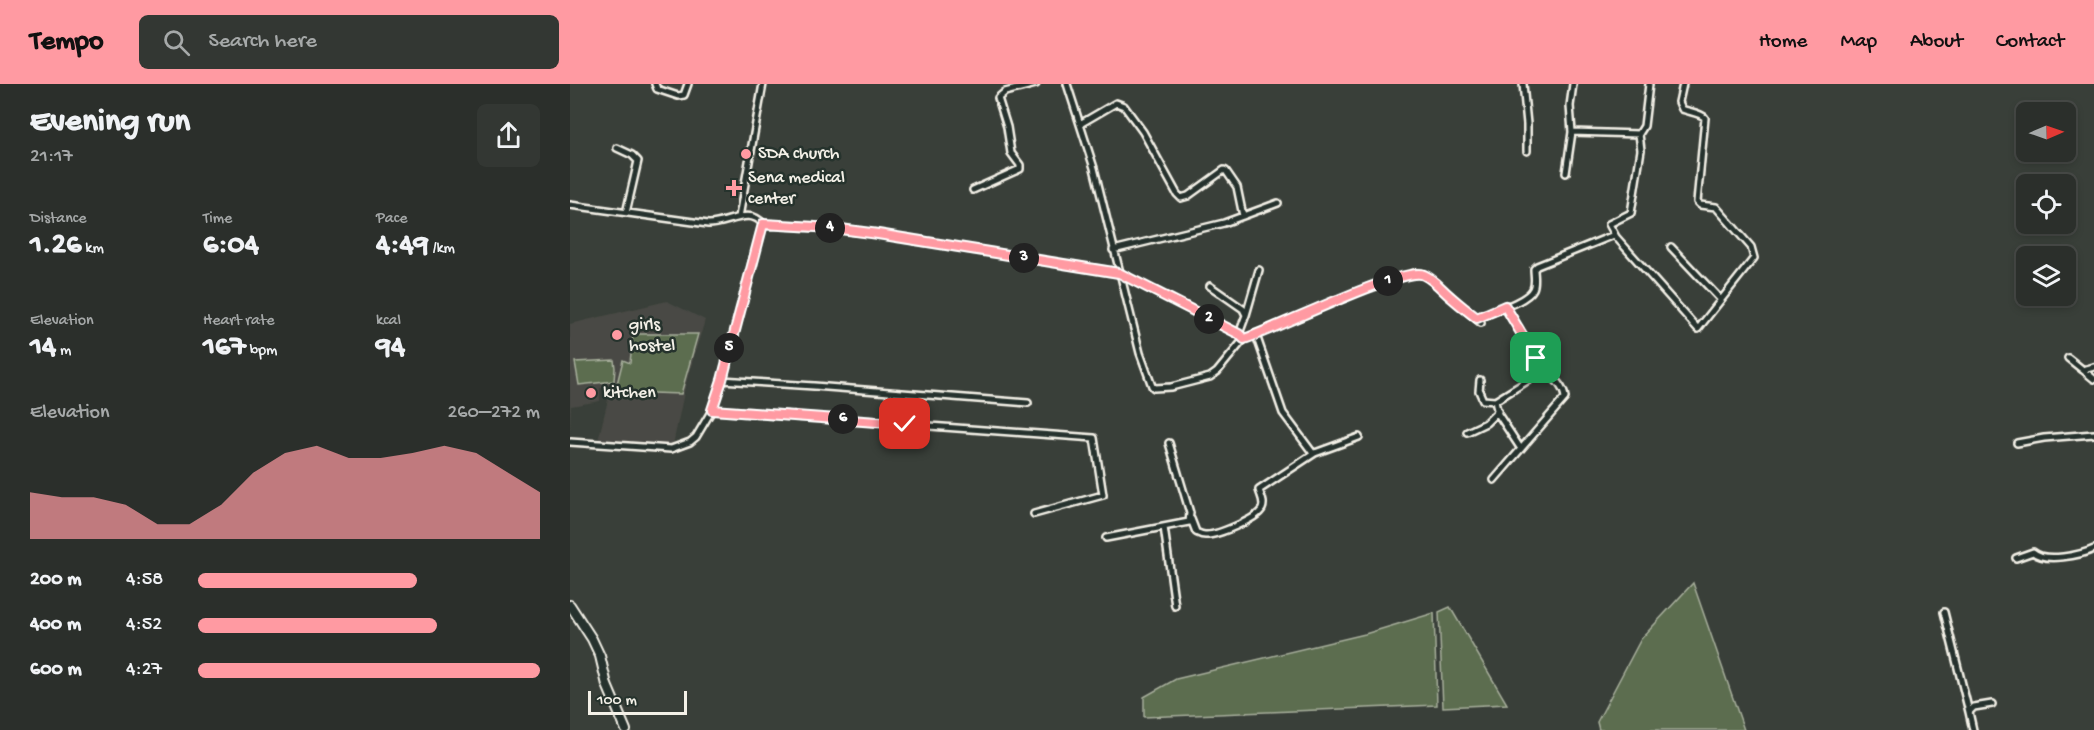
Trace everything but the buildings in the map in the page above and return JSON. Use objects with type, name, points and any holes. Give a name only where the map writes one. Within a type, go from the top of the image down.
[{"type":"street","points":[[655,84],[657,89],[678,96],[684,95],[688,84]]},
{"type":"street","points":[[739,217],[763,84]]},
{"type":"street","points":[[973,190],[1020,169],[1020,165],[1011,153],[1007,127],[998,98],[1005,92],[1036,84]]},
{"type":"street","points":[[1067,84],[1094,168],[1140,353],[1154,388],[1171,387],[1210,377],[1244,339],[1368,288],[1415,273],[1423,274],[1435,282],[1479,320],[1520,301],[1529,294],[1534,289],[1534,269],[1537,266],[1614,235]]},
{"type":"street","points":[[1523,84],[1527,152]]},
{"type":"street","points":[[1566,173],[1572,132],[1570,105],[1573,84]]},
{"type":"street","points":[[1649,84],[1644,126],[1639,134],[1641,150],[1631,213],[1609,224],[1614,235],[1698,329],[1754,258],[1753,251],[1716,207],[1700,205],[1697,202],[1705,118],[1682,109],[1679,102],[1683,84]]},
{"type":"street","points":[[1080,124],[1116,103],[1120,103],[1143,132],[1177,195],[1181,198],[1188,196],[1224,170],[1237,187],[1243,216]]},
{"type":"street","points":[[1572,132],[1639,134]]},
{"type":"street","points":[[616,148],[637,158],[638,161],[626,213]]},
{"type":"street","points":[[1113,250],[1224,223],[1278,203]]},
{"type":"street","points":[[570,205],[708,224],[750,216],[758,218],[763,224],[822,227],[878,234],[1119,273],[1239,334],[1244,339]]},
{"type":"street","points":[[570,442],[671,449],[690,442],[696,436],[712,410],[722,380],[763,224]]},
{"type":"street","points":[[1671,247],[1720,300]]},
{"type":"street","points":[[1239,334],[1259,270]]},
{"type":"street","points":[[1210,286],[1243,309],[1246,315]]},
{"type":"street","points":[[1494,480],[1564,398],[1560,385],[1540,367],[1505,306]]},
{"type":"street","points":[[1256,335],[1283,413],[1315,453]]},
{"type":"street","points":[[2067,358],[2094,379]]},
{"type":"street","points":[[1480,380],[1480,397],[1483,400],[1496,401],[1540,373],[1540,367]]},
{"type":"street","points":[[2082,370],[2094,367]]},
{"type":"street","points":[[722,380],[1028,403]]},
{"type":"street","points":[[1496,401],[1498,411],[1521,449]]},
{"type":"street","points":[[712,410],[1094,438],[1103,495],[1034,514]]},
{"type":"street","points":[[1467,432],[1486,423],[1498,411]]},
{"type":"street","points":[[2017,443],[2044,438],[2094,435]]},
{"type":"street","points":[[1169,443],[1191,519],[1196,532],[1203,536],[1254,518],[1261,512],[1264,503],[1259,490],[1315,453],[1359,437]]},
{"type":"street","points":[[1106,538],[1190,522],[1191,519]]},
{"type":"street","points":[[1164,527],[1174,606]]},
{"type":"street","points":[[2016,558],[2033,552],[2036,555],[2066,556],[2094,549]]},
{"type":"street","points":[[570,605],[600,656],[607,685],[626,730]]},
{"type":"street","points":[[1944,612],[1970,712],[1972,730]]},
{"type":"street","points":[[1970,712],[1974,707],[1992,704]]},
{"type":"shaded area","points":[[667,301],[705,320],[686,383],[673,445],[598,441],[611,387],[600,388],[600,401],[571,406],[570,433],[570,324]]},
{"type":"green space","points":[[633,334],[698,334],[681,394],[623,392],[616,388],[623,360],[630,363]]},
{"type":"green space","points":[[614,360],[614,381],[579,385],[575,362]]},
{"type":"green space","points":[[1693,583],[1744,730],[1599,730],[1597,722],[1641,639]]},
{"type":"green space","points":[[1450,607],[1507,704],[1443,707],[1439,612]]},
{"type":"green space","points":[[1434,613],[1437,705],[1144,717],[1144,697],[1176,679],[1365,634]]},
{"type":"place","name":"SDA church","points":[[746,154]]},
{"type":"place","name":"Sena medical center","points":[[734,188]]},
{"type":"place","name":"girls hostel","points":[[617,335]]},
{"type":"place","name":"kitchen","points":[[591,393]]},
{"type":"route","points":[[905,424],[712,410],[763,224],[801,225],[878,234],[1119,273],[1193,309],[1244,339],[1368,288],[1406,275],[1423,274],[1477,318],[1505,306],[1536,358]]}]
